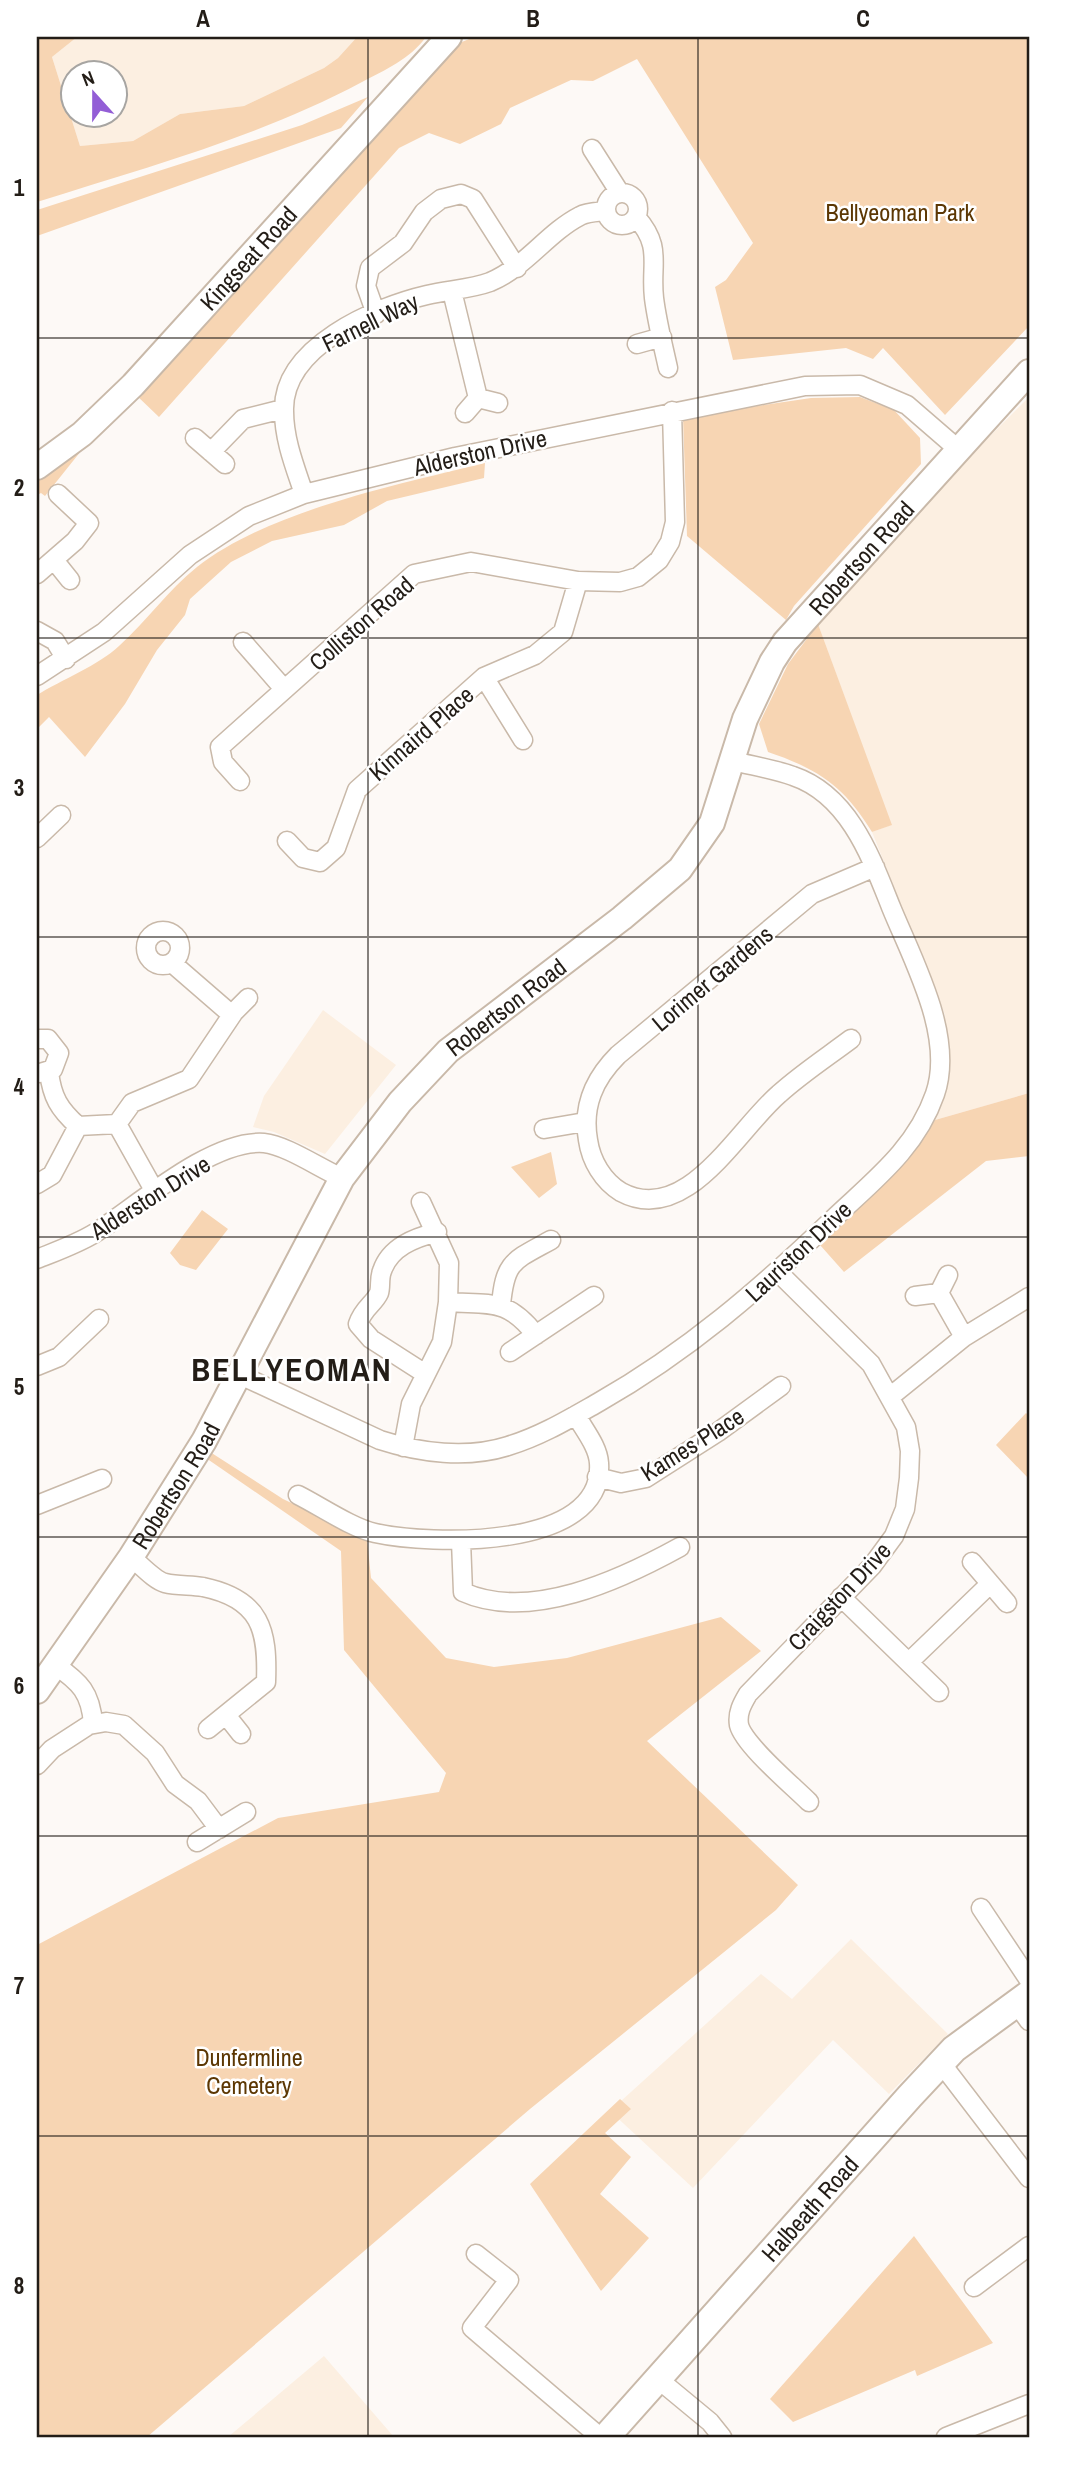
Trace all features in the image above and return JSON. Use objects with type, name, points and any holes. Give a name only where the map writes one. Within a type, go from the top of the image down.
[{"type":"main road","name":"Halbeath Road","points":[[606,2437],[941,2063],[1026,1999]]},
{"type":"street","name":"Kingseat Road","points":[[37,467],[82,434],[133,385],[449,37]]},
{"type":"street","points":[[592,149],[620,193],[634,198],[638,207],[636,217],[629,223],[619,224],[611,220],[606,211],[608,202],[620,193]]},
{"type":"street","points":[[376,314],[366,285],[370,268],[403,243],[424,212],[440,199],[461,194],[473,199],[517,268]]},
{"type":"street","name":"Farnell Way","points":[[304,494],[287,441],[283,409],[288,389],[304,357],[320,343],[376,314],[425,296],[488,283],[517,268],[582,215],[606,211]]},
{"type":"street","points":[[636,217],[651,238],[654,253],[654,297],[668,368]]},
{"type":"street","name":"Farnell Way","points":[[452,290],[478,398]]},
{"type":"street","points":[[638,344],[662,337]]},
{"type":"street","name":"Robertson Road","points":[[37,1691],[131,1557],[204,1441],[342,1178],[400,1102],[448,1051],[622,918],[680,869],[712,823],[744,719],[785,642],[1029,372]]},
{"type":"street","name":"Alderston Drive","points":[[37,676],[104,632],[190,555],[249,516],[304,494],[455,457],[805,386],[860,385],[907,405],[959,450]]},
{"type":"street","points":[[465,413],[478,398],[498,403]]},
{"type":"street","points":[[211,452],[243,419],[283,409]]},
{"type":"street","name":"Colliston Road","points":[[240,781],[223,762],[220,747],[414,574],[471,562],[578,581],[620,582],[638,577],[657,562],[670,542],[675,522],[672,411]]},
{"type":"street","points":[[195,438],[225,464]]},
{"type":"street","points":[[37,574],[54,561],[89,523],[58,494]]},
{"type":"street","points":[[54,561],[70,580]]},
{"type":"street","name":"Kinnaird Place","points":[[287,841],[303,858],[320,862],[336,848],[357,790],[484,677],[535,655],[563,632],[578,581]]},
{"type":"street","points":[[37,631],[55,640],[66,659]]},
{"type":"street","name":"Colliston Road","points":[[243,642],[285,689]]},
{"type":"street","name":"Kinnaird Place","points":[[484,677],[523,740]]},
{"type":"street","name":"Lauriston Drive","points":[[238,1374],[380,1440],[403,1447],[431,1452],[505,1447],[541,1434],[676,1356],[778,1272],[909,1146],[935,1093],[942,1046],[920,977],[875,867],[849,819],[828,795],[796,776],[733,761]]},
{"type":"street","points":[[37,838],[61,815]]},
{"type":"street","name":"Lorimer Gardens","points":[[851,1040],[779,1093],[712,1165],[678,1195],[645,1200],[613,1187],[596,1167],[585,1122],[598,1075],[618,1055],[813,894],[875,867]]},
{"type":"street","points":[[172,962],[232,1015]]},
{"type":"street","points":[[117,1124],[132,1103],[189,1079],[232,1015],[248,998]]},
{"type":"street","points":[[37,1039],[48,1039],[58,1048],[58,1063],[43,1072],[60,1110],[78,1126],[117,1124]]},
{"type":"street","points":[[544,1129],[585,1122]]},
{"type":"street","points":[[117,1124],[154,1190]]},
{"type":"street","points":[[37,1184],[52,1175],[78,1126]]},
{"type":"street","name":"Alderston Drive","points":[[37,1259],[74,1245],[197,1164],[238,1147],[264,1143],[281,1148],[342,1178]]},
{"type":"street","points":[[403,1447],[411,1404],[442,1342],[447,1302],[449,1263],[421,1202]]},
{"type":"street","points":[[425,1373],[371,1339],[358,1325],[363,1310],[378,1294],[382,1270],[396,1249],[416,1237],[437,1232]]},
{"type":"street","points":[[501,1306],[504,1277],[511,1264],[551,1240]]},
{"type":"street","name":"Craigston Drive","points":[[778,1272],[872,1364],[906,1427],[911,1451],[905,1509],[894,1536],[872,1566],[748,1694],[739,1710],[740,1727],[748,1740],[809,1802]]},
{"type":"street","points":[[939,1293],[948,1275]]},
{"type":"street","points":[[939,1293],[964,1338]]},
{"type":"street","points":[[915,1296],[939,1293]]},
{"type":"street","points":[[510,1352],[594,1296]]},
{"type":"street","points":[[891,1396],[964,1338],[1029,1297]]},
{"type":"street","points":[[447,1302],[512,1309],[536,1335]]},
{"type":"street","points":[[37,1366],[59,1357],[99,1320]]},
{"type":"street","name":"Kames Place","points":[[597,1477],[621,1483],[646,1478],[718,1432],[781,1386]]},
{"type":"street","points":[[298,1495],[373,1533],[461,1541],[520,1534],[551,1526],[568,1517],[591,1497],[597,1477],[599,1464],[595,1449],[576,1415]]},
{"type":"street","points":[[37,1505],[102,1479]]},
{"type":"street","points":[[461,1541],[463,1592],[485,1602],[542,1600],[594,1588],[635,1572],[680,1547]]},
{"type":"street","points":[[131,1557],[163,1583],[203,1587],[235,1597],[256,1617],[267,1645],[266,1682],[208,1729]]},
{"type":"street","points":[[972,1562],[1007,1603]]},
{"type":"street","points":[[909,1661],[990,1584]]},
{"type":"street","points":[[841,1597],[939,1692]]},
{"type":"street","points":[[55,1665],[74,1677],[88,1692],[93,1724]]},
{"type":"street","points":[[226,1715],[241,1734]]},
{"type":"street","points":[[37,1766],[52,1749],[93,1724],[124,1725],[155,1753],[175,1784],[198,1801],[219,1829]]},
{"type":"street","points":[[197,1842],[246,1812]]},
{"type":"street","points":[[981,1908],[1026,1999]]},
{"type":"street","points":[[941,2063],[1029,2178]]},
{"type":"street","points":[[974,2287],[1029,2246]]},
{"type":"street","points":[[476,2253],[509,2280],[472,2328],[600,2437]]},
{"type":"street","points":[[658,2379],[710,2422],[722,2437]]},
{"type":"street","points":[[946,2437],[1029,2404]]},
{"type":"shaded area","points":[[77,37],[357,37],[338,58],[324,68],[244,106],[180,114],[133,141],[80,146],[75,130],[130,130],[130,60],[60,60],[60,82],[52,57]]},
{"type":"shaded area","points":[[1029,397],[1029,1093],[935,1120],[945,1015],[872,832],[891,825],[818,624],[886,540]]},
{"type":"shaded area","points":[[323,1010],[396,1065],[325,1154],[274,1132],[253,1127],[264,1096]]},
{"type":"shaded area","points":[[851,1939],[948,2034],[889,2094],[833,2040],[693,2188],[610,2111],[761,1974],[792,1999]]},
{"type":"shaded area","points":[[324,2356],[394,2437],[228,2437]]},
{"type":"green space","points":[[37,37],[77,37],[52,57],[60,82],[60,130],[75,130],[80,146],[133,141],[180,114],[244,106],[324,68],[338,58],[357,37],[426,37],[405,58],[388,68],[323,102],[283,119],[202,150],[37,202]]},
{"type":"green space","name":"Bellyeoman Park","points":[[474,37],[1029,37],[1029,326],[945,415],[883,348],[873,359],[846,348],[733,360],[715,287],[726,280],[753,243],[637,59],[593,81],[571,80],[510,108],[501,124],[460,144],[429,133],[399,148],[159,417],[135,394],[457,44]]},
{"type":"green space","points":[[368,97],[341,128],[37,236],[37,210],[302,125]]},
{"type":"green space","points":[[860,397],[894,410],[920,438],[921,464],[794,606],[786,620],[687,536],[683,417],[811,398]]},
{"type":"green space","points":[[85,446],[45,496],[41,493],[37,495],[37,474]]},
{"type":"green space","points":[[485,463],[484,478],[387,501],[344,525],[272,541],[231,562],[190,599],[185,615],[157,650],[125,704],[85,757],[49,717],[37,729],[37,695],[111,653],[186,576],[227,547],[260,530],[335,502]]},
{"type":"green space","points":[[818,624],[892,825],[872,832],[851,802],[828,781],[801,765],[768,752],[759,724],[788,664]]},
{"type":"green space","points":[[1029,1093],[1029,1156],[986,1161],[844,1272],[820,1245],[908,1160],[935,1120]]},
{"type":"green space","points":[[551,1152],[557,1184],[539,1198],[511,1167]]},
{"type":"green space","points":[[202,1210],[228,1229],[196,1270],[180,1265],[170,1253]]},
{"type":"green space","points":[[1026,1413],[1029,1416],[1029,1479],[996,1445]]},
{"type":"green space","name":"Dunfermline Cemetery","points":[[207,1450],[283,1499],[367,1539],[371,1578],[446,1658],[494,1667],[567,1658],[721,1617],[761,1651],[647,1741],[798,1885],[776,1910],[530,2109],[147,2437],[37,2437],[37,1945],[278,1818],[439,1792],[446,1773],[344,1650],[341,1551],[203,1456]]},
{"type":"green space","points":[[620,2099],[631,2109],[605,2133],[631,2157],[600,2194],[649,2238],[601,2291],[530,2184]]},
{"type":"green space","points":[[914,2236],[993,2343],[917,2376],[915,2370],[793,2422],[770,2399]]},
{"type":"district","name":"BELLYEOMAN","points":[[292,1369]]}]
